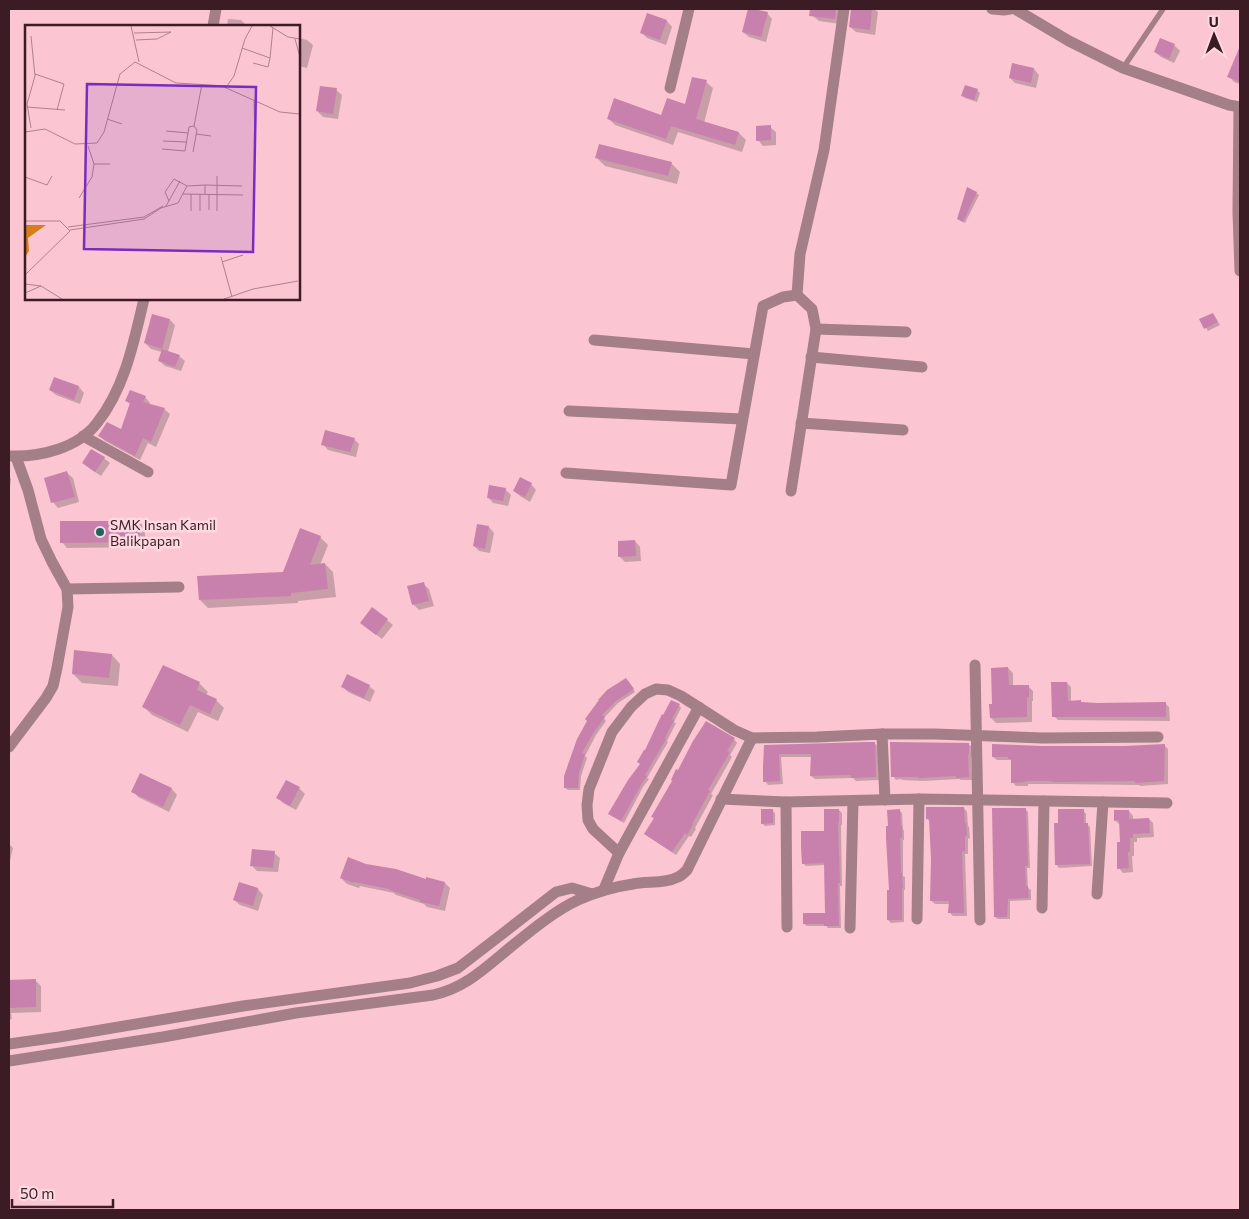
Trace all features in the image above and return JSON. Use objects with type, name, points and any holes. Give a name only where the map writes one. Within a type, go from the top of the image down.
[{"type":"street","points":[[213,25],[216,9]]},
{"type":"street","points":[[670,88],[689,9]]},
{"type":"street","points":[[797,295],[800,254],[824,150],[844,9]]},
{"type":"street","points":[[992,9],[1010,9]]},
{"type":"street","points":[[1015,9],[1069,41],[1123,68],[1239,107],[1238,212],[1240,271]]},
{"type":"street","points":[[791,491],[816,329],[812,309],[797,295]]},
{"type":"street","points":[[566,473],[731,485],[763,306],[783,297],[797,295]]},
{"type":"street","points":[[9,747],[53,686],[58,668],[68,607],[67,589],[41,539],[28,490],[12,456],[45,453],[70,445],[97,424],[113,398],[131,351],[144,300]]},
{"type":"street","points":[[816,329],[906,332]]},
{"type":"street","points":[[594,340],[754,354]]},
{"type":"street","points":[[811,357],[922,367]]},
{"type":"street","points":[[569,411],[742,419]]},
{"type":"street","points":[[801,423],[903,430]]},
{"type":"street","points":[[84,436],[148,472]]},
{"type":"street","points":[[67,589],[179,587]]},
{"type":"street","points":[[975,665],[980,920]]},
{"type":"street","points":[[619,853],[593,830],[588,820],[589,789],[612,732],[631,707],[645,694],[656,689],[668,690],[681,696],[734,730],[752,738],[882,734],[1079,738],[1158,737]]},
{"type":"street","points":[[604,889],[619,853],[699,707]]},
{"type":"street","points":[[882,734],[885,800]]},
{"type":"street","points":[[9,1061],[163,1037],[296,1013],[432,995],[464,984],[563,907],[604,889],[635,883],[665,881],[677,878],[688,870],[752,738]]},
{"type":"street","points":[[721,799],[786,802],[919,799],[1167,803]]},
{"type":"street","points":[[917,919],[919,799]]},
{"type":"street","points":[[850,928],[853,801]]},
{"type":"street","points":[[1042,908],[1044,801]]},
{"type":"street","points":[[786,802],[787,928]]},
{"type":"street","points":[[1097,894],[1102,802]]},
{"type":"street","points":[[9,1044],[243,1006],[410,982],[437,976],[458,968],[556,892],[572,888],[592,894]]},
{"type":"lane","points":[[1123,68],[1163,9]]},
{"type":"building","points":[[748,9],[768,12],[761,37],[742,32]]},
{"type":"building","points":[[810,9],[836,9],[835,19],[809,16]]},
{"type":"building","points":[[851,9],[872,9],[870,30],[849,27]]},
{"type":"building","points":[[647,13],[667,20],[660,40],[640,33]]},
{"type":"building","points":[[1160,38],[1175,44],[1169,59],[1154,52]]},
{"type":"building","points":[[1240,46],[1240,82],[1227,77]]},
{"type":"building","points":[[1012,63],[1034,68],[1031,83],[1009,78]]},
{"type":"building","points":[[692,77],[707,80],[696,119],[739,132],[735,145],[671,126],[666,139],[607,119],[614,98],[661,115],[667,98],[685,104]]},
{"type":"building","points":[[965,85],[978,89],[974,100],[961,96]]},
{"type":"building","points":[[320,86],[337,88],[333,114],[316,111]]},
{"type":"building","points":[[771,125],[771,140],[756,141],[756,126]]},
{"type":"building","points":[[599,144],[672,162],[668,176],[595,158]]},
{"type":"building","points":[[967,187],[977,192],[963,222],[957,219]]},
{"type":"building","points":[[1213,313],[1218,322],[1204,329],[1199,319]]},
{"type":"building","points":[[152,314],[170,319],[162,349],[144,343]]},
{"type":"building","points":[[162,349],[180,355],[175,367],[158,361]]},
{"type":"building","points":[[54,377],[79,386],[74,400],[49,390]]},
{"type":"building","points":[[130,390],[146,396],[143,402],[165,408],[151,442],[143,438],[135,456],[98,436],[107,422],[121,429],[130,403],[125,401]]},
{"type":"building","points":[[325,430],[355,438],[350,452],[321,445]]},
{"type":"building","points":[[91,449],[105,457],[95,472],[82,463]]},
{"type":"building","points":[[67,471],[75,497],[51,503],[44,478]]},
{"type":"building","points":[[520,477],[532,483],[525,497],[513,491]]},
{"type":"building","points":[[489,485],[506,488],[503,501],[487,498]]},
{"type":"building","name":"SMK Insan Kamil Balikpapan","points":[[60,521],[140,521],[140,542],[60,543]]},
{"type":"building","points":[[477,524],[489,526],[485,549],[473,546]]},
{"type":"building","points":[[300,528],[321,536],[310,565],[325,563],[328,589],[291,593],[291,596],[199,600],[197,576],[283,572]]},
{"type":"building","points":[[635,540],[636,556],[618,557],[618,541]]},
{"type":"building","points":[[424,582],[429,601],[412,605],[407,586]]},
{"type":"building","points":[[372,607],[388,619],[376,635],[360,623]]},
{"type":"building","points":[[74,650],[112,654],[109,678],[72,674]]},
{"type":"building","points":[[163,665],[200,682],[197,690],[217,699],[210,714],[190,705],[180,725],[142,707]]},
{"type":"building","points":[[1008,667],[1009,685],[1029,685],[1027,717],[990,718],[989,704],[992,704],[991,668]]},
{"type":"building","points":[[347,674],[370,685],[364,698],[341,687]]},
{"type":"building","points":[[626,678],[634,689],[616,701],[602,715],[605,717],[582,753],[585,754],[579,773],[578,788],[564,788],[564,776],[577,739],[587,721],[585,719],[607,690]]},
{"type":"building","points":[[1051,682],[1067,682],[1068,701],[1081,700],[1081,702],[1097,703],[1166,702],[1166,717],[1052,717]]},
{"type":"building","points":[[671,700],[680,704],[672,719],[674,720],[666,739],[645,775],[647,776],[621,821],[608,814],[640,764],[637,762]]},
{"type":"building","points":[[706,721],[735,738],[727,751],[730,752],[708,790],[710,791],[693,825],[672,852],[644,834],[654,818],[651,817],[672,781],[676,769],[678,770]]},
{"type":"building","points":[[875,742],[876,777],[851,778],[851,775],[810,776],[811,754],[779,754],[780,781],[763,782],[764,745]]},
{"type":"building","points":[[890,742],[969,743],[969,777],[891,777]]},
{"type":"building","points":[[992,744],[1124,746],[1165,744],[1164,781],[1135,783],[1135,781],[1025,781],[1011,783],[1011,759],[1008,759],[1008,757],[992,757]]},
{"type":"building","points":[[140,773],[172,788],[163,807],[131,792]]},
{"type":"building","points":[[286,780],[300,787],[290,806],[276,798]]},
{"type":"building","points":[[926,807],[964,807],[967,836],[965,836],[965,851],[962,852],[964,913],[948,913],[949,901],[930,901],[931,859],[929,819],[926,819]]},
{"type":"building","points":[[992,808],[1026,808],[1028,866],[1025,866],[1029,898],[1008,899],[1007,917],[994,917]]},
{"type":"building","points":[[761,809],[773,809],[773,823],[761,824]]},
{"type":"building","points":[[824,809],[839,809],[839,926],[803,924],[803,913],[825,913],[824,863],[802,864],[801,847],[801,831],[824,831]]},
{"type":"building","points":[[900,809],[902,826],[902,838],[900,838],[903,888],[902,920],[887,920],[887,890],[889,890],[886,838],[886,826],[888,826],[887,810]]},
{"type":"building","points":[[1058,809],[1084,809],[1084,823],[1088,823],[1090,864],[1055,865],[1054,823],[1058,823]]},
{"type":"building","points":[[1114,810],[1129,810],[1129,819],[1149,818],[1150,833],[1133,834],[1133,838],[1130,838],[1130,852],[1128,852],[1129,868],[1117,869],[1117,842],[1120,842],[1119,820],[1114,821]]},
{"type":"building","points":[[252,849],[275,851],[273,868],[250,866]]},
{"type":"building","points":[[348,857],[366,864],[396,869],[426,879],[426,877],[445,882],[439,906],[420,902],[420,900],[389,889],[354,883],[340,878]]},
{"type":"building","points":[[239,882],[258,888],[253,906],[233,900]]},
{"type":"building","points":[[36,979],[36,1007],[9,1008],[9,980]]},
{"type":"place","name":"SMK Insan Kamil Balikpapan","points":[[100,532]]}]
